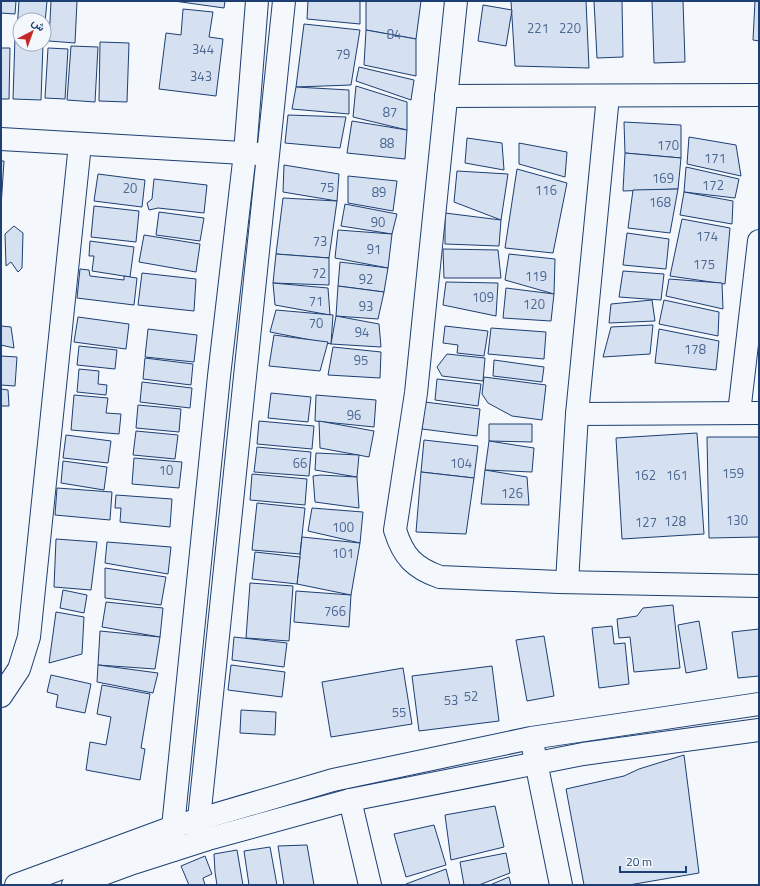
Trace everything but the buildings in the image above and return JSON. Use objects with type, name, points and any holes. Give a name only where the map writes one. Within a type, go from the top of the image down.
[{"type":"street","points":[[173,850],[173,827],[219,376],[245,153],[257,1]]},
{"type":"street","points":[[198,842],[199,818],[284,1]]},
{"type":"street","points":[[456,1],[416,393],[395,530],[399,543],[406,555],[415,565],[440,577],[567,582],[759,586]]},
{"type":"street","points":[[446,96],[759,95]]},
{"type":"street","points":[[567,582],[577,414],[608,96]]},
{"type":"street","points":[[1,139],[268,155]]},
{"type":"street","points":[[1,696],[19,670],[29,637],[80,144]]},
{"type":"street","points":[[577,414],[749,413],[759,241]]},
{"type":"street","points":[[219,376],[245,378]]},
{"type":"street","points":[[16,885],[199,818],[333,780],[531,738],[759,704]]},
{"type":"street","points":[[73,885],[198,842],[350,800],[536,762],[583,754],[759,730]]},
{"type":"street","points":[[531,738],[561,885]]},
{"type":"street","points":[[350,800],[370,885]]}]
